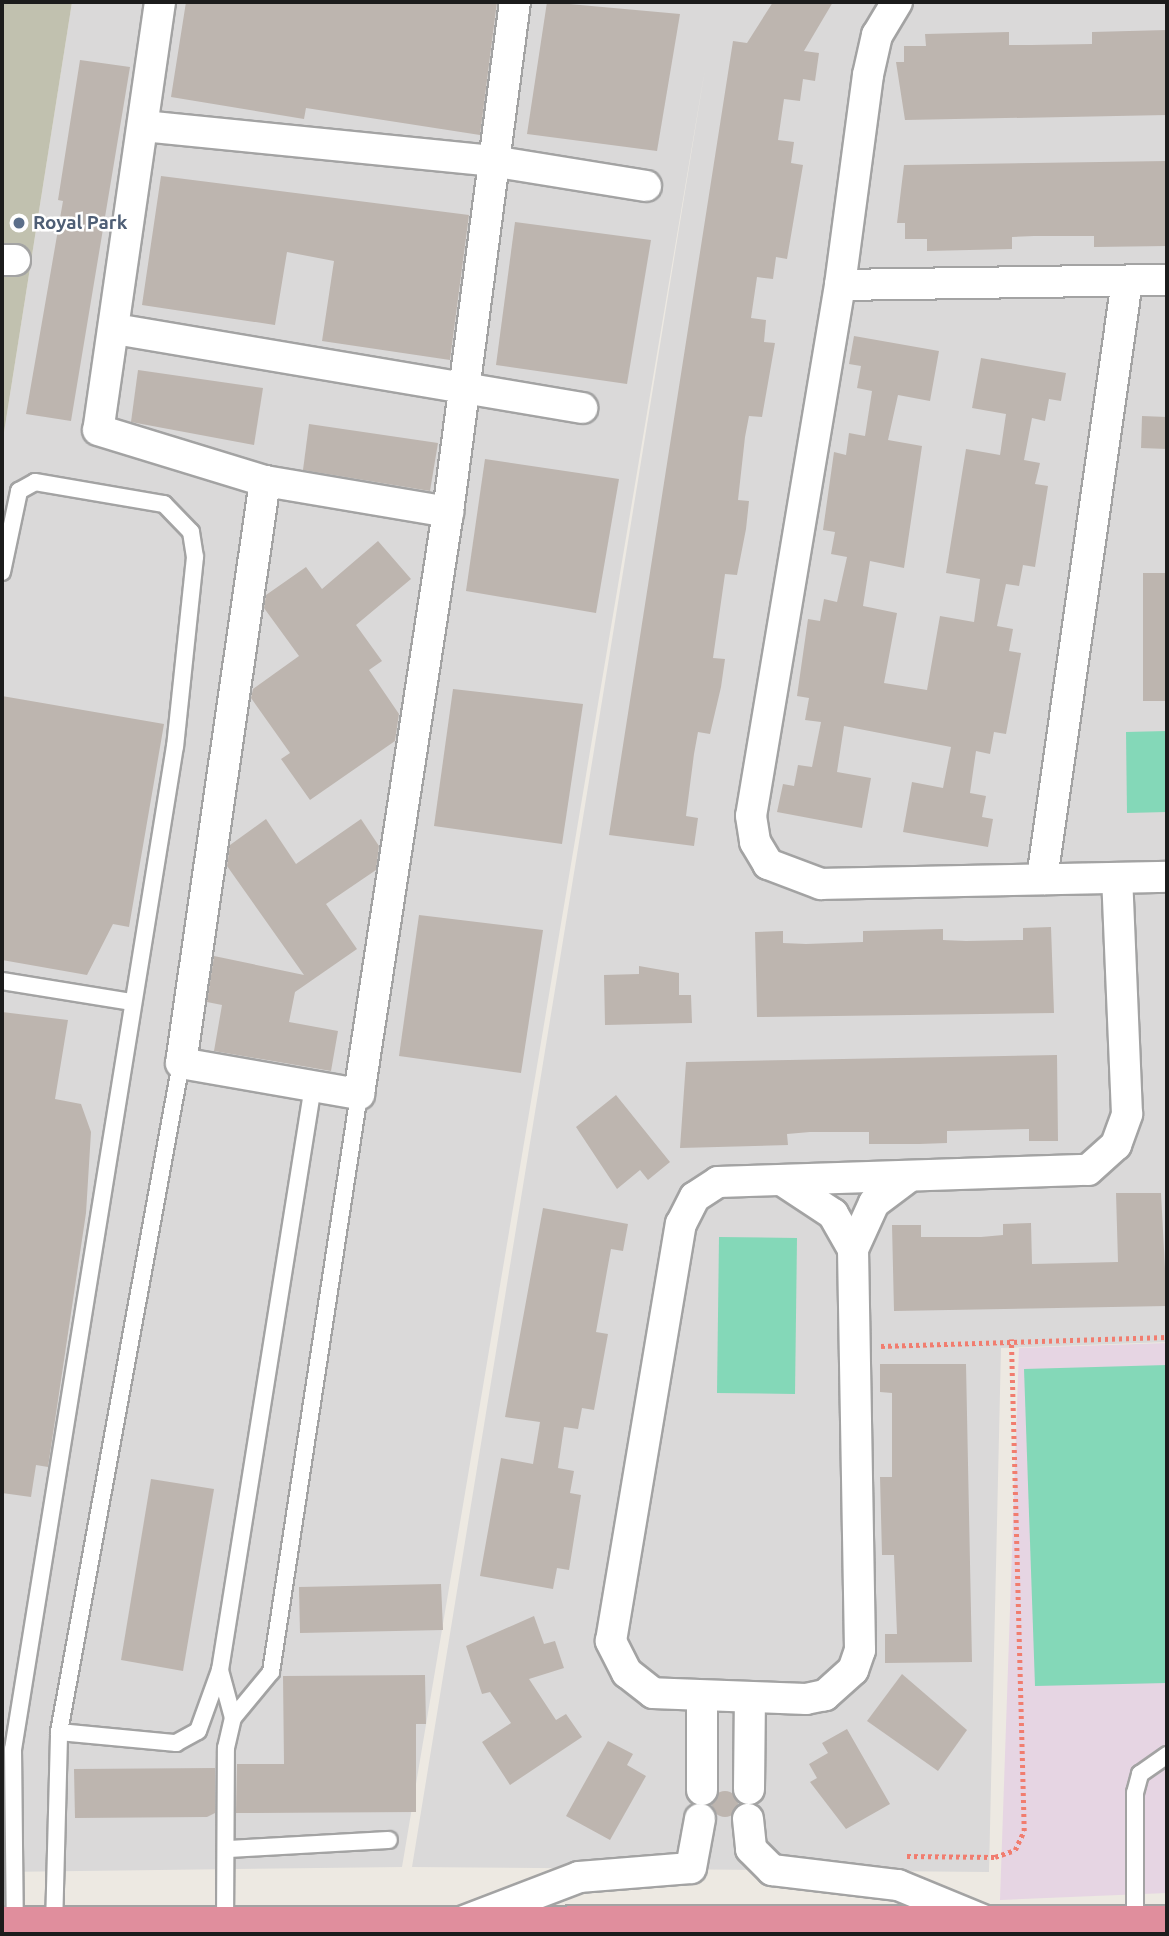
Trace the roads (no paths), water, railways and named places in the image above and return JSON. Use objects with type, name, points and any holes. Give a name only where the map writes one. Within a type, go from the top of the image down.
[{"type":"highway","points":[[8,1926],[1151,1926]]},
{"type":"street","points":[[160,2],[115,329],[98,430],[265,481],[448,512]]},
{"type":"street","points":[[265,481],[181,1063],[359,1094],[448,512],[515,2]]},
{"type":"street","points":[[897,2],[886,10],[874,48],[841,285],[751,816],[755,842],[768,864],[821,884],[1167,877]]},
{"type":"street","points":[[143,126],[492,161],[646,186]]},
{"type":"street","points":[[1042,879],[1127,281]]},
{"type":"street","points":[[841,285],[1167,281]]},
{"type":"street","points":[[115,329],[582,408]]},
{"type":"street","points":[[910,1176],[874,1203],[853,1249],[860,1650],[853,1670],[825,1695],[702,1699],[639,1686],[615,1658],[611,1641],[681,1224],[695,1197],[718,1182],[1088,1170],[1116,1145],[1127,1114],[1117,878]]},
{"type":"street","points":[[782,1181],[833,1214],[853,1249]]},
{"type":"street","points":[[702,1699],[702,1790]]},
{"type":"street","points":[[749,1789],[750,1699]]},
{"type":"street","points":[[454,1925],[579,1877],[691,1868],[700,1819]]},
{"type":"street","points":[[748,1819],[751,1850],[772,1870],[898,1885],[1002,1927]]},
{"type":"lane","points":[[2,572],[19,491],[35,482],[164,504],[191,532],[195,557],[175,746],[13,1749],[8,1926]]},
{"type":"lane","points":[[2,981],[132,1002]]},
{"type":"lane","points":[[54,1927],[59,1732],[181,1063]]},
{"type":"lane","points":[[59,1732],[176,1743],[198,1731],[220,1670],[313,1086]]},
{"type":"lane","points":[[233,1717],[271,1672],[359,1094]]},
{"type":"lane","points":[[220,1670],[233,1717],[223,1766],[228,1849],[225,1926]]},
{"type":"lane","points":[[2,1708],[19,1709]]},
{"type":"lane","points":[[1151,1926],[1135,1793],[1140,1774],[1167,1755]]},
{"type":"lane","points":[[228,1849],[389,1840]]},
{"type":"place","name":"Royal Park","points":[[19,223]]}]
